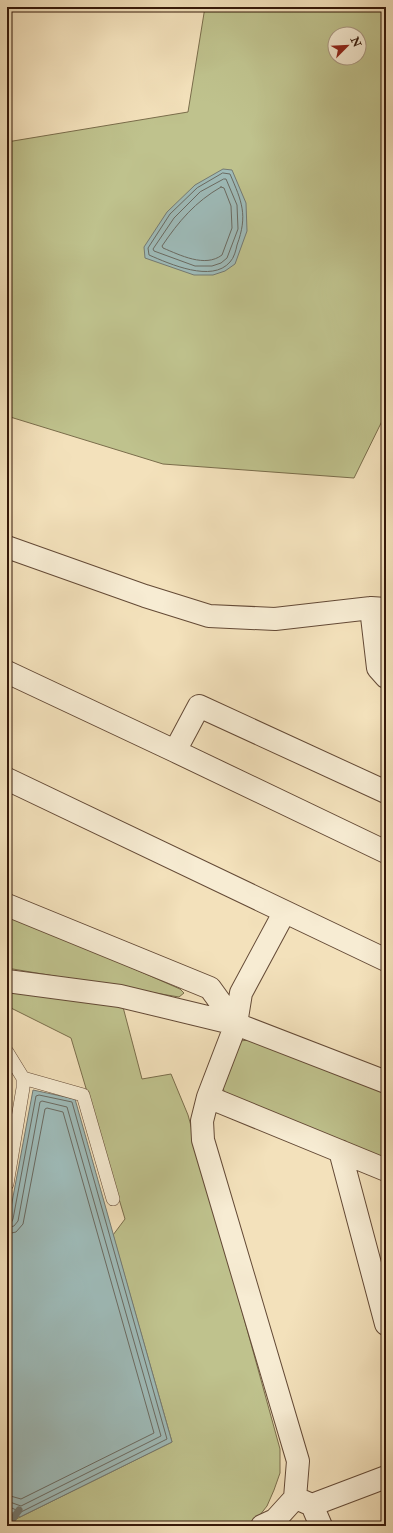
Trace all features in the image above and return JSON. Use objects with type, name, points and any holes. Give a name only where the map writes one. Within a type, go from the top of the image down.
[{"type":"street","points":[[7,547],[145,596],[209,616],[275,619],[378,608],[378,668],[386,677]]},
{"type":"street","points":[[7,672],[386,852]]},
{"type":"street","points":[[175,751],[199,706],[386,792]]},
{"type":"street","points":[[7,779],[284,913],[386,960]]},
{"type":"street","points":[[7,905],[210,988],[236,1024]]},
{"type":"street","points":[[284,913],[241,993],[236,1024],[208,1097],[202,1121],[203,1140],[298,1461],[304,1501],[321,1526]]},
{"type":"street","points":[[7,981],[120,996],[236,1024],[386,1082]]},
{"type":"street","points":[[208,1097],[386,1170]]},
{"type":"street","points":[[340,1151],[386,1324]]},
{"type":"street","points":[[262,1526],[275,1520],[304,1501],[386,1477]]},
{"type":"lane","points":[[7,1052],[23,1078],[24,1088],[7,1184]]},
{"type":"lane","points":[[23,1078],[83,1095],[113,1199]]},
{"type":"green space","points":[[205,7],[386,7],[386,413],[354,478],[163,464],[7,416],[7,142],[188,112]]},
{"type":"green space","points":[[7,913],[180,989],[184,993],[179,997],[7,968]]},
{"type":"green space","points":[[7,986],[123,1007],[142,1079],[171,1074],[188,1115],[280,1449],[280,1473],[267,1506],[256,1520],[244,1526],[7,1526],[7,1524],[20,1517],[172,1442],[113,1235],[125,1219],[71,1038],[7,1006]]},
{"type":"green space","points":[[249,1040],[386,1090],[386,1164],[227,1099],[223,1088],[240,1041]]},
{"type":"water","points":[[223,169],[232,170],[246,203],[247,231],[235,264],[225,271],[213,275],[194,275],[145,258],[144,247],[167,212],[195,185]]},
{"type":"water","points":[[33,1090],[75,1099],[172,1442],[20,1517],[7,1510],[7,1229]]},
{"type":"waterway","points":[[8,1526],[19,1510]]}]
